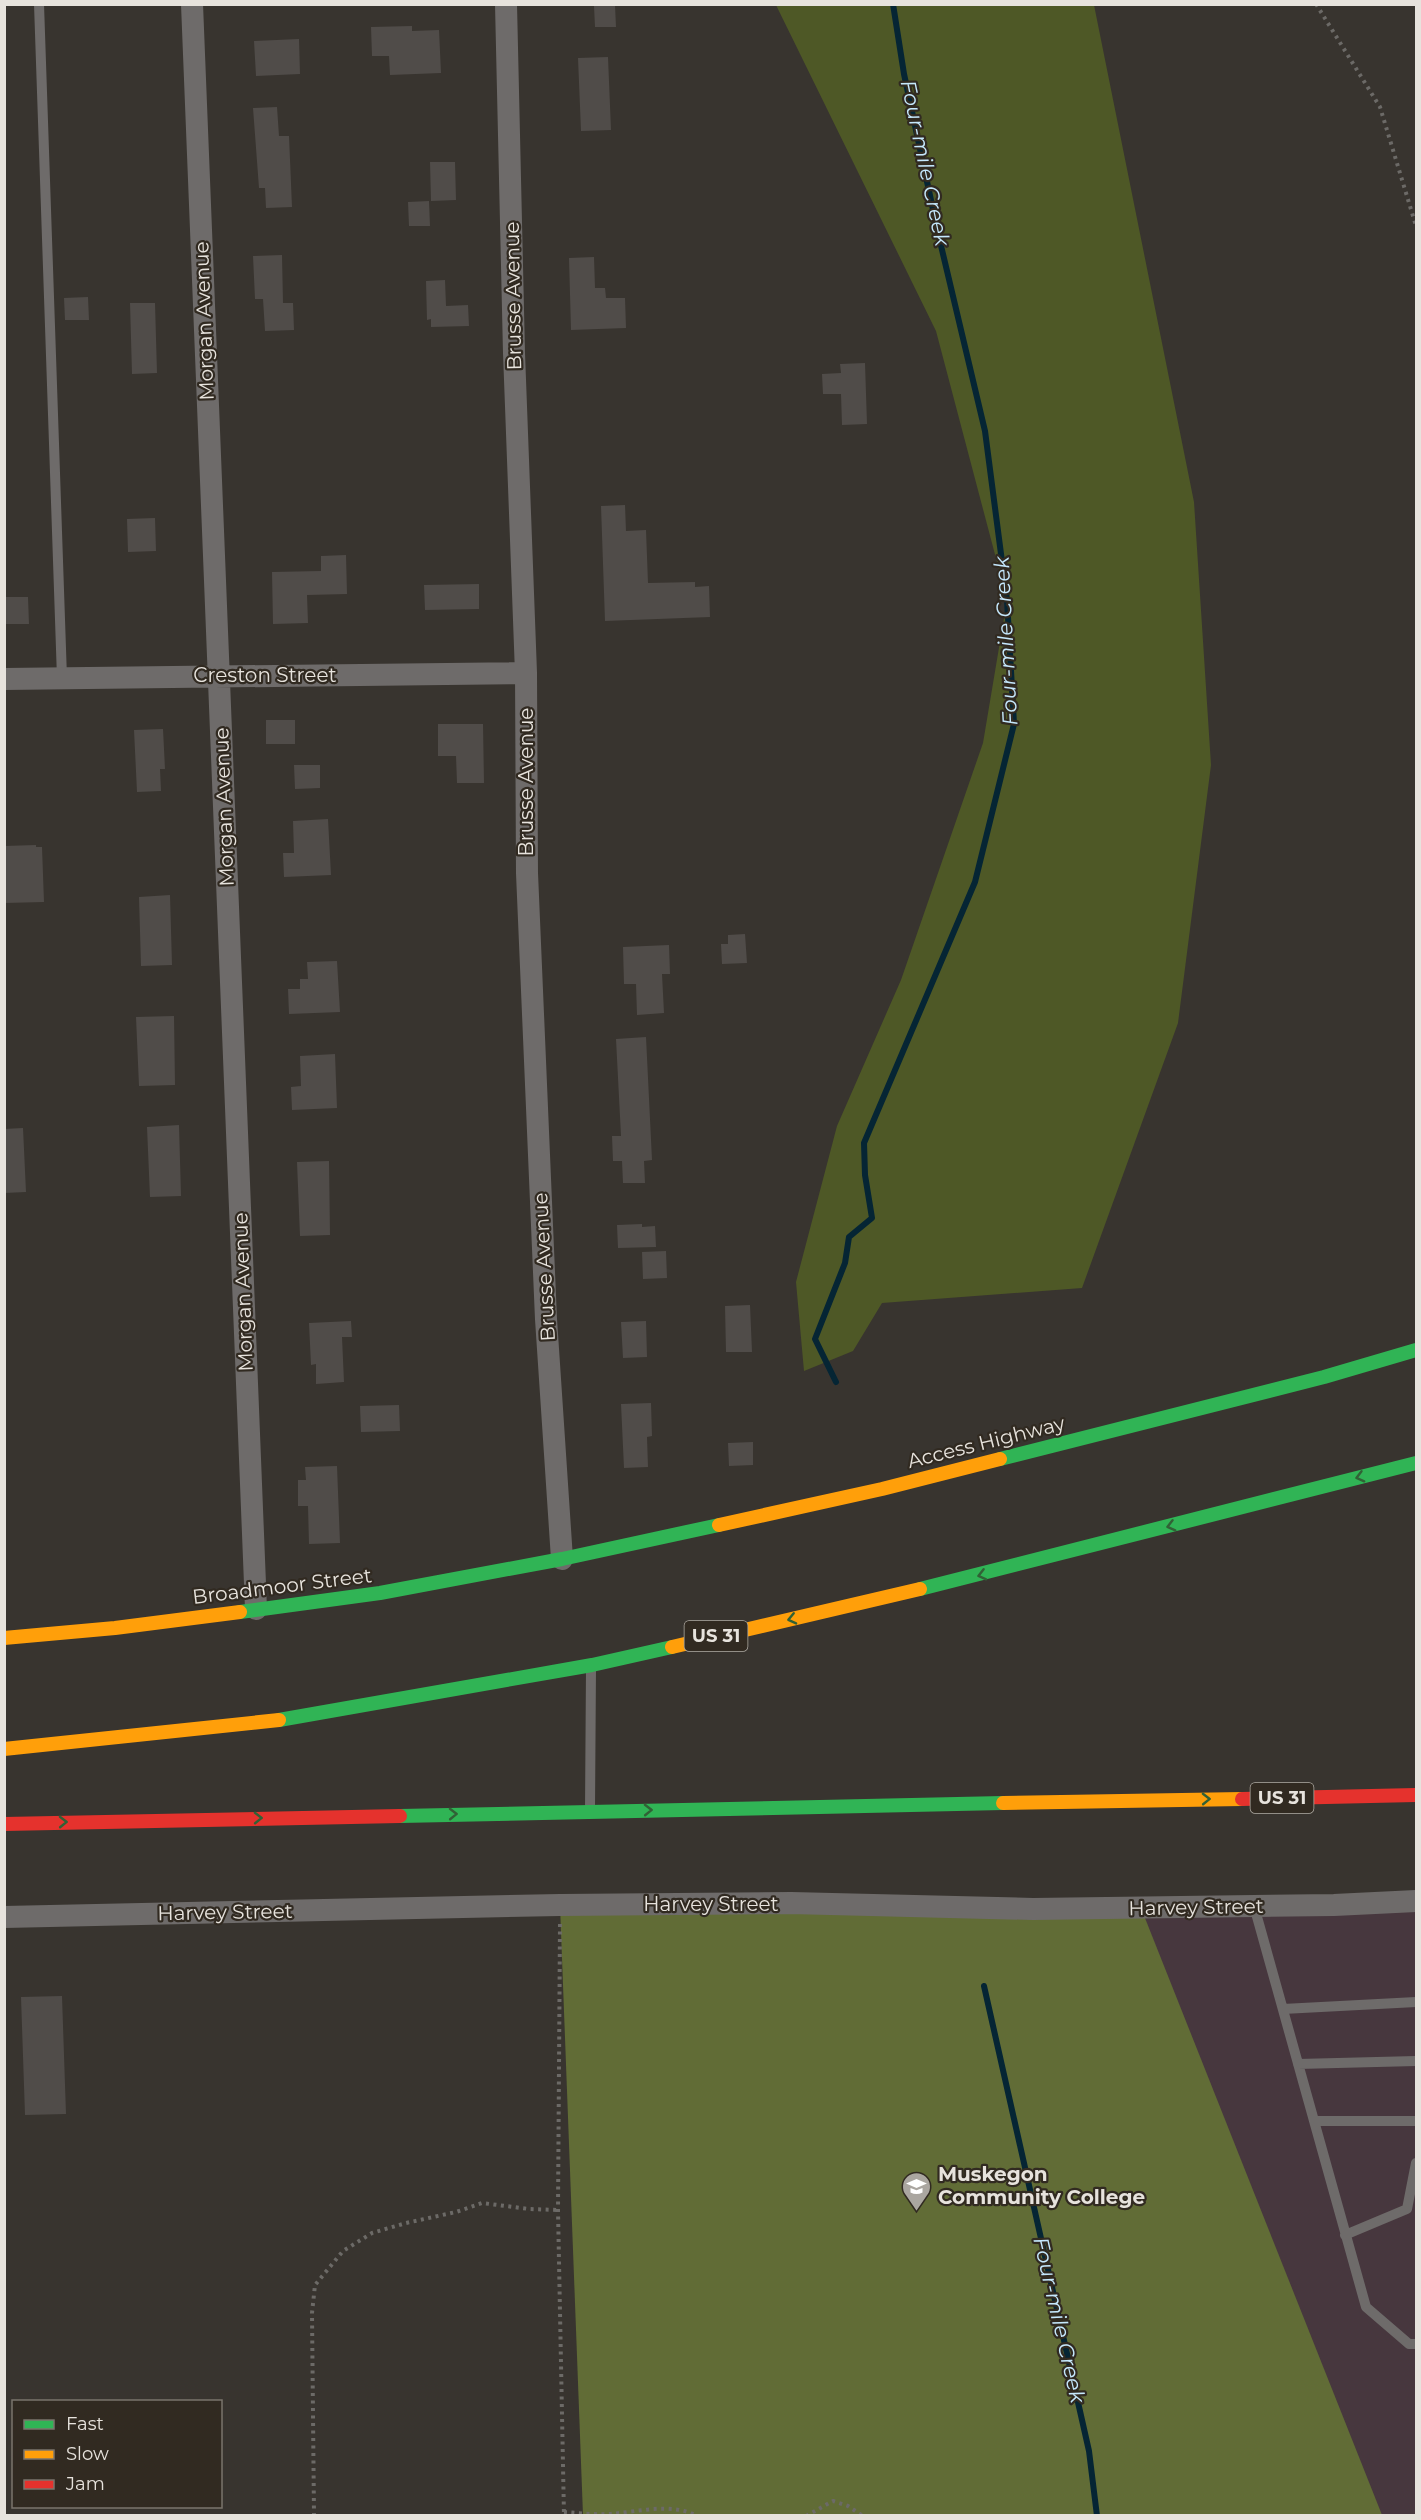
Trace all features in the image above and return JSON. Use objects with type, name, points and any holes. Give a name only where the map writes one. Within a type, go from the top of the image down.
[{"type":"main road","name":"Access Highway","points":[[562,1558],[893,1486],[1312,1380],[1416,1350]]},
{"type":"main road","name":"US 31","points":[[4,1749],[265,1722],[592,1665],[983,1575],[1416,1463]]},
{"type":"main road","name":"Broadmoor Street","points":[[4,1638],[115,1628],[380,1593],[562,1558]]},
{"type":"main road","name":"US 31","points":[[4,1824],[1416,1795]]},
{"type":"street","name":"Morgan Avenue","points":[[192,4],[256,1609]]},
{"type":"street","name":"Brusse Avenue","points":[[506,4],[514,353],[526,673],[527,873],[546,1319],[562,1558]]},
{"type":"street","name":"Creston Street","points":[[4,679],[526,673]]},
{"type":"street","name":"Harvey Street","points":[[4,1917],[560,1905],[791,1903],[1033,1909],[1416,1901]]},
{"type":"lane","points":[[39,4],[62,678]]},
{"type":"lane","points":[[590,1812],[592,1665]]},
{"type":"lane","points":[[1254,1906],[1366,2307],[1409,2344],[1416,2344]]},
{"type":"lane","points":[[1282,2009],[1416,2002]]},
{"type":"lane","points":[[1298,2064],[1416,2061]]},
{"type":"lane","points":[[1314,2121],[1416,2121]]},
{"type":"lane","points":[[1346,2235],[1407,2209],[1416,2163]]},
{"type":"path","points":[[1316,4],[1380,107],[1416,226]]},
{"type":"path","points":[[560,1905],[558,2210],[564,2514],[609,2514],[654,2509],[689,2511],[697,2516]]},
{"type":"path","points":[[314,2516],[312,2313],[315,2285],[343,2251],[372,2233],[456,2212],[482,2203],[558,2210]]},
{"type":"path","points":[[806,2516],[833,2501],[863,2516]]},
{"type":"shaded area","points":[[1416,1905],[1416,2515],[585,2515],[1141,1908]]},
{"type":"green space","points":[[776,5],[1094,5],[1194,502],[1211,765],[1178,1023],[1082,1288],[882,1303],[853,1351],[804,1371],[796,1282],[837,1126],[901,980],[983,743],[1007,600],[936,331]]},
{"type":"green space","name":"Muskegon Community College","points":[[560,1905],[1141,1908],[1382,2515],[583,2515]]},
{"type":"building","points":[[615,5],[616,27],[595,27],[594,6]]},
{"type":"building","points":[[412,26],[412,31],[439,30],[441,73],[390,75],[389,56],[372,56],[371,27]]},
{"type":"building","points":[[299,39],[300,74],[256,76],[254,41]]},
{"type":"building","points":[[608,57],[611,130],[581,131],[578,58]]},
{"type":"building","points":[[277,107],[279,136],[289,136],[292,207],[266,208],[265,188],[259,188],[253,108]]},
{"type":"building","points":[[430,162],[455,162],[456,200],[431,201]]},
{"type":"building","points":[[429,201],[430,226],[409,226],[408,202]]},
{"type":"building","points":[[282,255],[283,303],[293,303],[294,330],[265,331],[263,299],[255,299],[253,256]]},
{"type":"building","points":[[594,257],[595,288],[605,288],[606,298],[625,298],[626,328],[571,330],[569,258]]},
{"type":"building","points":[[445,280],[446,306],[468,305],[469,326],[431,327],[431,319],[427,320],[426,281]]},
{"type":"building","points":[[88,297],[89,320],[65,320],[64,298]]},
{"type":"building","points":[[130,303],[155,303],[157,373],[132,374]]},
{"type":"building","points":[[865,363],[867,424],[842,425],[841,394],[823,394],[822,374],[841,373],[840,364]]},
{"type":"building","points":[[625,505],[626,531],[646,530],[648,583],[695,582],[695,587],[709,586],[710,617],[605,621],[601,506]]},
{"type":"building","points":[[155,518],[156,551],[128,552],[127,519]]},
{"type":"building","points":[[346,555],[347,594],[307,595],[308,623],[273,624],[272,572],[321,571],[321,556]]},
{"type":"building","points":[[479,584],[479,609],[425,610],[424,585]]},
{"type":"building","points":[[4,597],[28,597],[29,624],[4,624]]},
{"type":"building","points":[[266,720],[295,720],[295,744],[266,744]]},
{"type":"building","points":[[438,724],[483,724],[484,783],[457,783],[456,756],[438,756]]},
{"type":"building","points":[[163,729],[165,769],[160,769],[161,791],[137,792],[134,730]]},
{"type":"building","points":[[294,765],[320,765],[320,788],[295,789]]},
{"type":"building","points":[[328,819],[331,875],[284,877],[283,853],[294,853],[293,821]]},
{"type":"building","points":[[36,845],[36,847],[42,847],[44,902],[4,903],[4,846]]},
{"type":"building","points":[[170,895],[172,965],[141,966],[139,897]]},
{"type":"building","points":[[745,934],[747,963],[722,964],[721,944],[728,944],[728,935]]},
{"type":"building","points":[[669,945],[670,974],[662,974],[664,1013],[637,1015],[636,984],[624,984],[623,947]]},
{"type":"building","points":[[337,961],[340,1012],[289,1014],[288,989],[300,989],[300,979],[308,979],[307,962]]},
{"type":"building","points":[[174,1016],[175,1085],[139,1086],[136,1017]]},
{"type":"building","points":[[646,1037],[652,1160],[644,1161],[645,1183],[623,1183],[622,1161],[613,1161],[612,1136],[621,1136],[616,1039]]},
{"type":"building","points":[[335,1054],[337,1108],[292,1110],[291,1087],[301,1086],[300,1056]]},
{"type":"building","points":[[179,1125],[181,1196],[150,1197],[147,1127]]},
{"type":"building","points":[[23,1128],[26,1192],[4,1193],[4,1129]]},
{"type":"building","points":[[329,1161],[330,1235],[300,1236],[297,1162]]},
{"type":"building","points":[[642,1224],[642,1227],[655,1226],[656,1247],[618,1248],[617,1225]]},
{"type":"building","points":[[666,1251],[667,1278],[643,1279],[642,1252]]},
{"type":"building","points":[[750,1305],[752,1352],[726,1352],[725,1306]]},
{"type":"building","points":[[351,1321],[352,1337],[342,1337],[344,1382],[316,1384],[316,1364],[311,1365],[309,1323]]},
{"type":"building","points":[[646,1321],[647,1357],[623,1358],[621,1322]]},
{"type":"building","points":[[651,1403],[652,1436],[647,1437],[648,1467],[624,1468],[621,1404]]},
{"type":"building","points":[[399,1405],[400,1431],[361,1432],[360,1406]]},
{"type":"building","points":[[753,1442],[753,1465],[729,1466],[728,1443]]},
{"type":"building","points":[[337,1466],[340,1543],[309,1544],[308,1506],[298,1506],[298,1480],[306,1480],[305,1467]]},
{"type":"building","points":[[62,1996],[66,2114],[25,2115],[21,1997]]},
{"type":"waterway","name":"Four-mile Creek","points":[[836,1382],[815,1339],[845,1263],[849,1237],[872,1218],[865,1175],[864,1143],[975,882],[1014,724],[1007,600],[985,431],[938,233],[904,74],[893,4]]},
{"type":"waterway","name":"Four-mile Creek","points":[[984,1986],[1089,2451],[1097,2516]]},
{"type":"traffic: fast","points":[[1000,1459],[1324,1377],[1416,1350]]},
{"type":"traffic: fast","points":[[920,1589],[1416,1463]]},
{"type":"traffic: fast","points":[[240,1612],[380,1593],[562,1559],[719,1525]]},
{"type":"traffic: fast","points":[[279,1720],[592,1665],[672,1647]]},
{"type":"traffic: fast","points":[[400,1816],[1003,1803]]},
{"type":"traffic: slow","points":[[719,1525],[882,1489],[1000,1459]]},
{"type":"traffic: slow","points":[[672,1647],[920,1589]]},
{"type":"traffic: slow","points":[[4,1638],[115,1628],[240,1612]]},
{"type":"traffic: slow","points":[[4,1749],[279,1720]]},
{"type":"traffic: slow","points":[[1003,1803],[1242,1799]]},
{"type":"traffic: jam","points":[[1242,1799],[1416,1795]]},
{"type":"traffic: jam","points":[[4,1824],[400,1816]]},
{"type":"place","name":"Muskegon Community College","points":[[917,2212]]}]
